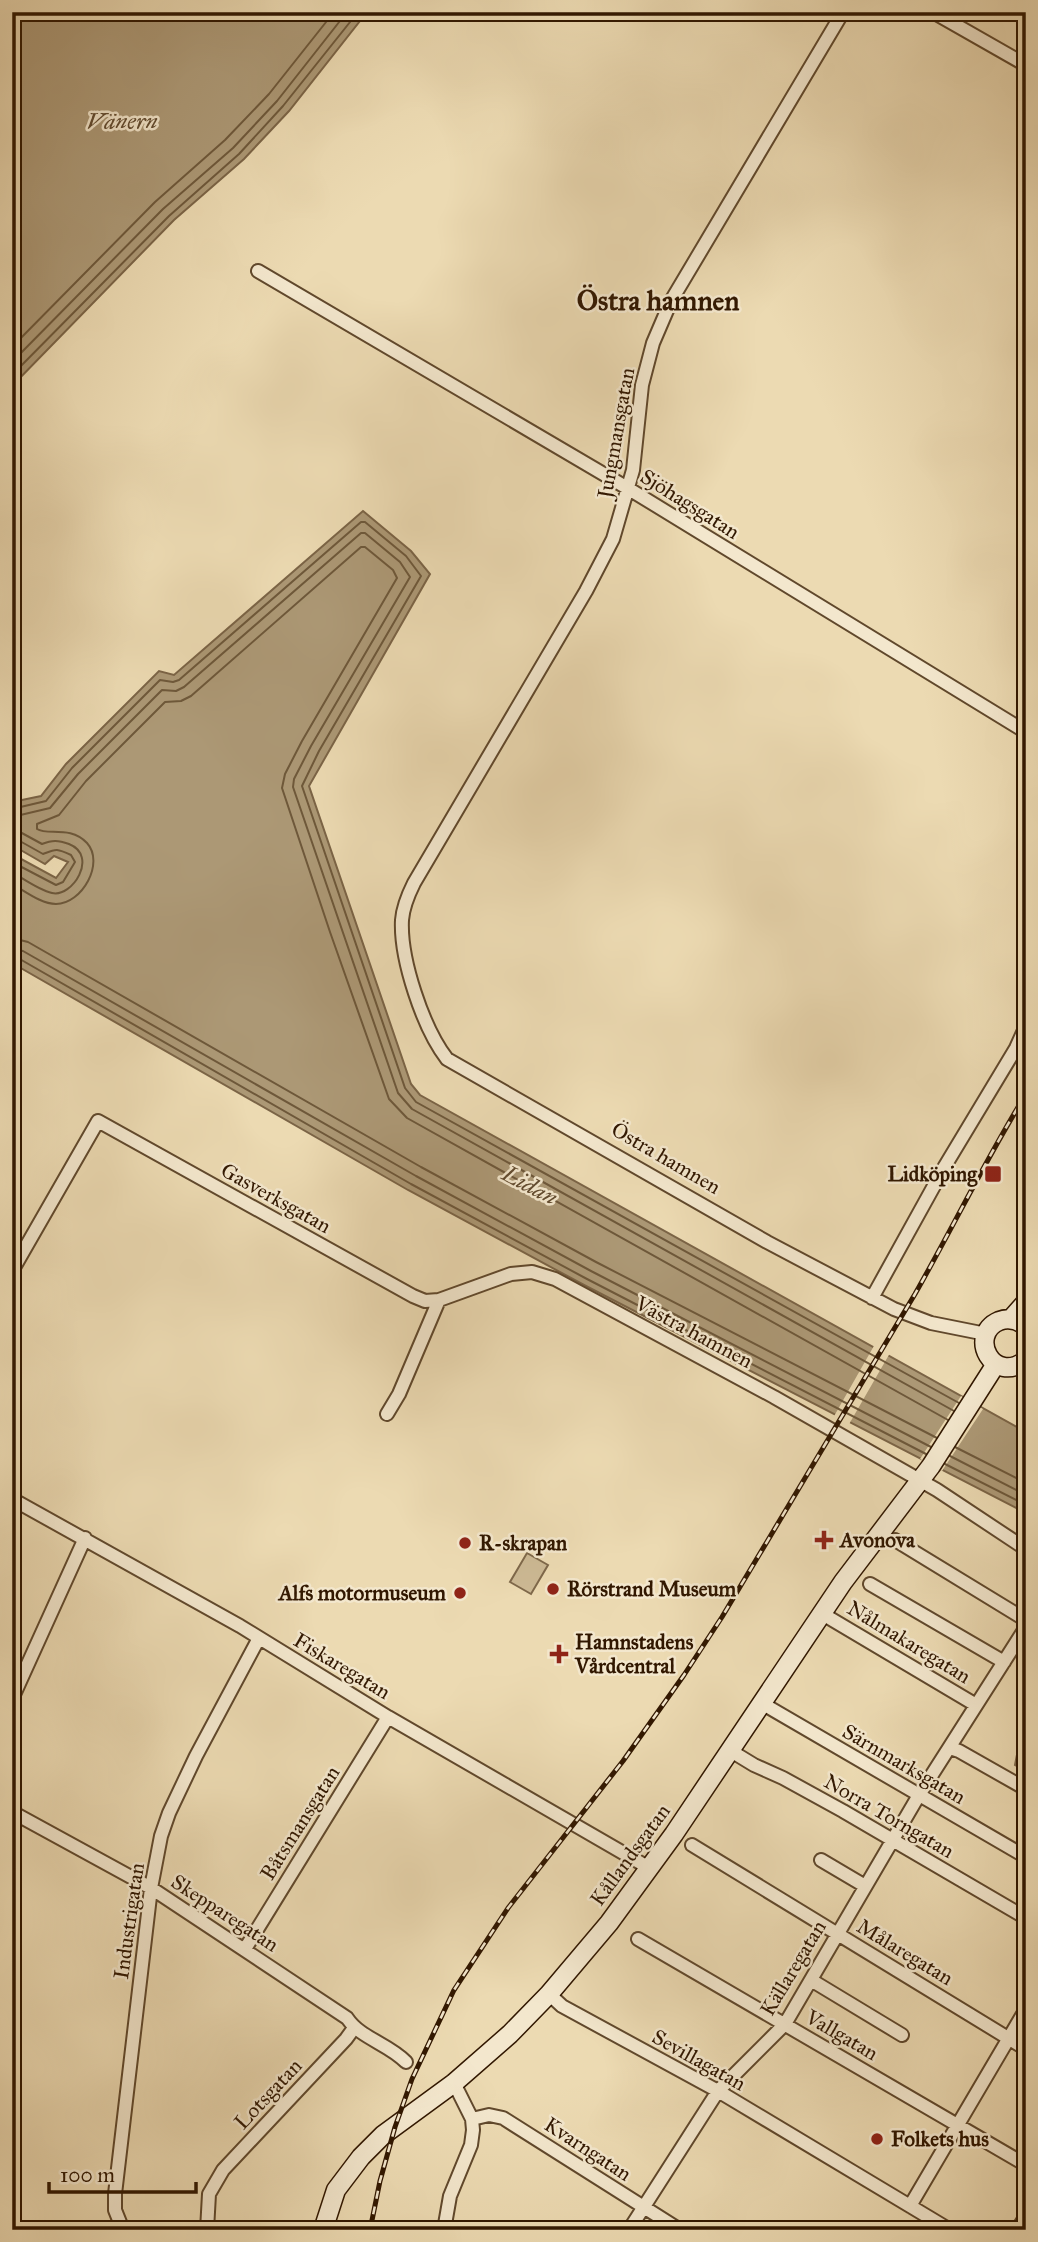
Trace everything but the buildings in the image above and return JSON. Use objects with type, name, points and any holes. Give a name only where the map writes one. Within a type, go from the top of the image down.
[{"type":"main road","points":[[1026,1302],[1018,1323],[996,1322],[986,1334],[985,1351],[996,1364],[1010,1368],[1026,1360]]},
{"type":"main road","name":"Kållandsgatan","points":[[323,2230],[336,2190],[361,2157],[383,2135],[454,2082],[510,2034],[549,1994],[609,1923],[732,1751],[821,1613],[931,1466],[996,1364]]},
{"type":"street","points":[[933,12],[1026,65]]},
{"type":"street","name":"Jungmansgatan","points":[[403,938],[402,918],[405,903],[414,883],[603,561],[613,539],[629,489],[642,385],[653,343],[671,302],[840,13]]},
{"type":"street","name":"Sjöhagsgatan","points":[[258,271],[629,489],[1026,732]]},
{"type":"street","name":"Östra hamnen","points":[[403,938],[412,982],[425,1021],[436,1045],[447,1059],[767,1242],[913,1318],[986,1334]]},
{"type":"street","points":[[872,1297],[1016,1048],[1026,1026]]},
{"type":"street","name":"Gasverksgatan","points":[[12,1270],[98,1121],[413,1296],[425,1301],[439,1300]]},
{"type":"street","name":"Västra hamnen","points":[[439,1300],[511,1274],[532,1272],[555,1279],[774,1396],[920,1481],[1026,1549]]},
{"type":"street","points":[[387,1414],[439,1300]]},
{"type":"street","name":"Fiskaregatan","points":[[12,1499],[259,1638],[388,1717],[650,1869]]},
{"type":"street","points":[[12,1699],[85,1538]]},
{"type":"street","points":[[895,1540],[1026,1620]]},
{"type":"street","points":[[870,1584],[1004,1662]]},
{"type":"street","name":"Nålmakaregatan","points":[[821,1613],[976,1705]]},
{"type":"street","name":"Källaregatan","points":[[629,2230],[718,2091],[785,2024],[919,1795],[1026,1627]]},
{"type":"street","name":"Industrigatan","points":[[123,2230],[116,2210],[115,2194],[151,1888],[161,1836],[196,1756],[259,1638]]},
{"type":"street","name":"Särnmarksgatan","points":[[763,1704],[1026,1857]]},
{"type":"street","name":"Båtsmansgatan","points":[[245,1949],[388,1717]]},
{"type":"street","points":[[950,1748],[1026,1789]]},
{"type":"street","name":"Norra Torngatan","points":[[732,1751],[831,1804],[1026,1918]]},
{"type":"street","name":"Skepparegatan","points":[[12,1811],[151,1888],[347,2018],[354,2028],[376,2039],[406,2062]]},
{"type":"street","name":"Målaregatan","points":[[692,1846],[1026,2049]]},
{"type":"street","points":[[821,1860],[865,1886]]},
{"type":"street","name":"Vallgatan","points":[[638,1939],[1026,2165]]},
{"type":"street","points":[[811,1979],[902,2035]]},
{"type":"street","name":"Sevillagatan","points":[[549,1994],[562,2006],[718,2091],[950,2230]]},
{"type":"street","points":[[909,2206],[1026,2009]]},
{"type":"street","name":"Lotsgatan","points":[[207,2230],[209,2193],[223,2170],[354,2028]]},
{"type":"street","points":[[444,2230],[450,2196],[471,2145],[472,2119],[454,2082]]},
{"type":"street","name":"Kvarngatan","points":[[472,2119],[489,2115],[503,2118],[680,2230]]},
{"type":"street","points":[[1017,2230],[1026,2216]]},
{"type":"shaded area","points":[[527,1553],[548,1565],[531,1594],[510,1582]]},
{"type":"shaded area","points":[[1026,1740],[1026,1771],[1015,1765],[1019,1744]]},
{"type":"water","name":"Vänern","points":[[12,12],[367,12],[289,111],[244,159],[174,220],[12,386]]},
{"type":"water","name":"Lidan","points":[[363,511],[411,551],[430,574],[309,786],[411,1084],[420,1095],[1026,1432],[1026,1513],[584,1285],[408,1190],[12,963],[12,854],[56,878],[68,862],[54,856],[45,864],[12,845],[12,802],[41,796],[66,764],[159,671],[174,675]]},
{"type":"pier","points":[[875,1344],[890,1353],[848,1426],[833,1418]]},
{"type":"pier","points":[[961,1396],[983,1409],[942,1471],[920,1459]]},
{"type":"railway","points":[[370,2230],[395,2127],[412,2079],[454,1990],[508,1908],[623,1761],[722,1617],[915,1294],[1026,1094]]},
{"type":"place","name":"Lidköping","points":[[993,1174]]},
{"type":"place","name":"Avonova","points":[[824,1540]]},
{"type":"place","name":"R-skrapan","points":[[465,1543]]},
{"type":"place","name":"Rörstrand Museum","points":[[553,1589]]},
{"type":"place","name":"Alfs motormuseum","points":[[460,1593]]},
{"type":"place","name":"Hamnstadens Vårdcentral","points":[[559,1654]]},
{"type":"place","name":"Folkets hus","points":[[877,2139]]},
{"type":"district","name":"Östra hamnen","points":[[658,300]]}]
